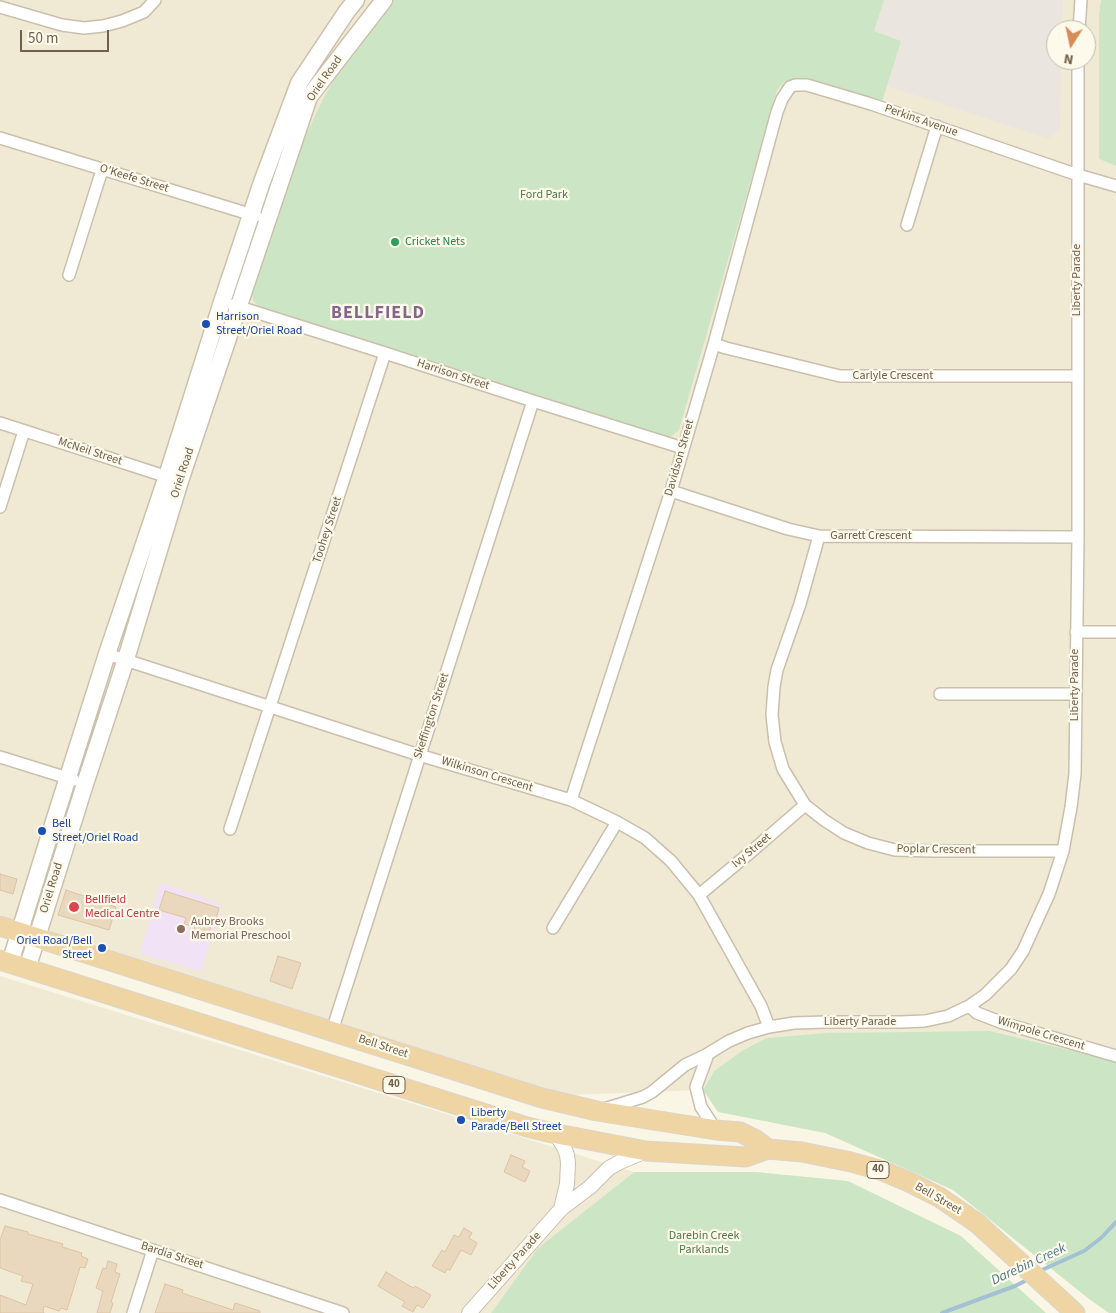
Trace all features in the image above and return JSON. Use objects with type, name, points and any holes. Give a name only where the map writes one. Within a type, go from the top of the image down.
[{"type":"highway","name":"Bell Street","points":[[0,926],[542,1098],[598,1111],[716,1130],[740,1132],[768,1149]]},
{"type":"highway","name":"Bell Street","points":[[12,964],[527,1127],[552,1133],[646,1151],[745,1157],[768,1149],[827,1156],[883,1171],[939,1197],[977,1223],[1075,1313]]},
{"type":"highway","points":[[459,1105],[472,1075]]},
{"type":"main road","name":"Oriel Road","points":[[12,964],[28,935],[85,784],[126,659],[222,302],[262,182],[299,83],[356,0]]},
{"type":"main road","name":"Oriel Road","points":[[28,935],[68,778],[107,654],[239,307],[309,97],[384,0]]},
{"type":"street","points":[[0,7],[62,25],[84,28],[122,21],[144,12],[155,0]]},
{"type":"street","points":[[1080,20],[1081,0]]},
{"type":"street","name":"Liberty Parade","points":[[598,1111],[643,1097],[685,1065],[729,1041],[769,1027],[794,1023],[925,1021],[948,1016],[969,1006],[985,996],[1011,969],[1023,951],[1050,894],[1063,851],[1075,774],[1078,536],[1078,70]]},
{"type":"street","name":"Perkins Avenue","points":[[777,112],[782,99],[790,87],[807,85],[871,104],[1078,175]]},
{"type":"street","name":"Davidson Street","points":[[571,800],[671,491],[714,344],[777,112]]},
{"type":"street","points":[[907,226],[937,126]]},
{"type":"street","name":"O'Keefe Street","points":[[0,138],[267,220]]},
{"type":"street","points":[[69,276],[102,170]]},
{"type":"street","points":[[1078,175],[1116,186]]},
{"type":"street","name":"Harrison Street","points":[[222,302],[385,352],[683,448]]},
{"type":"street","name":"Carlyle Crescent","points":[[714,344],[840,376],[1077,376]]},
{"type":"street","name":"Toohey Street","points":[[230,829],[385,352]]},
{"type":"street","name":"Skeffington Street","points":[[332,1031],[533,401]]},
{"type":"street","name":"McNeil Street","points":[[0,423],[173,479]]},
{"type":"street","points":[[0,507],[24,431]]},
{"type":"street","name":"Garrett Crescent","points":[[671,491],[788,529],[819,536],[1078,536]]},
{"type":"street","name":"Poplar Crescent","points":[[819,536],[800,604],[778,670],[774,688],[772,715],[775,742],[784,769],[805,805],[844,833],[868,843],[895,850],[1063,851]]},
{"type":"street","points":[[1076,632],[1116,632]]},
{"type":"street","name":"Wilkinson Crescent","points":[[107,654],[419,755],[571,800],[617,822],[645,838],[671,861],[698,895],[761,1006],[769,1027]]},
{"type":"street","points":[[940,694],[1076,694]]},
{"type":"street","points":[[0,757],[85,784]]},
{"type":"street","name":"Ivy Street","points":[[698,895],[805,805]]},
{"type":"street","points":[[553,928],[617,822]]},
{"type":"street","name":"Wimpole Crescent","points":[[969,1006],[977,1013],[1004,1023],[1114,1057],[1116,1056]]},
{"type":"street","points":[[706,1055],[708,1054],[696,1087],[701,1107],[716,1130]]},
{"type":"street","name":"Liberty Parade","points":[[552,1133],[564,1146],[568,1163],[567,1184],[561,1209]]},
{"type":"street","name":"Liberty Parade","points":[[469,1313],[561,1209],[590,1187],[609,1168],[646,1151]]},
{"type":"street","name":"Bardia Street","points":[[0,1200],[343,1313]]},
{"type":"street","points":[[133,1313],[153,1250]]},
{"type":"shaded area","points":[[0,0],[1101,0],[1099,13],[1099,159],[1116,166],[1116,1059],[1113,1060],[990,1031],[766,1038],[743,1050],[714,1071],[703,1090],[567,1095],[0,915]]},
{"type":"shaded area","points":[[884,0],[1063,0],[1062,20],[1046,20],[1046,70],[1061,70],[1060,128],[1049,139],[887,86],[901,41],[874,31]]},
{"type":"shaded area","name":"Aubrey Brooks Memorial Preschool","points":[[160,884],[166,884],[222,905],[201,972],[140,953]]},
{"type":"shaded area","points":[[0,976],[634,1172],[538,1248],[491,1313],[0,1313]]},
{"type":"green space","name":"Ford Park","points":[[392,0],[884,0],[874,31],[901,41],[882,102],[801,78],[784,82],[777,90],[679,430],[672,436],[663,437],[271,312],[258,307],[253,300],[252,290],[298,152],[322,101],[343,63]]},
{"type":"green space","points":[[1101,0],[1116,0],[1116,166],[1099,159],[1099,13]]},
{"type":"green space","points":[[990,1031],[1112,1060],[1116,1059],[1116,1313],[1109,1313],[1089,1299],[953,1190],[825,1133],[718,1112],[703,1090],[714,1071],[743,1050],[766,1038],[827,1033]]},
{"type":"green space","name":"Darebin Creek Parklands","points":[[634,1172],[756,1172],[848,1181],[961,1236],[1046,1313],[491,1313],[538,1248]]},
{"type":"building","points":[[0,874],[17,879],[13,894],[0,890]]},
{"type":"building","points":[[66,890],[116,907],[109,930],[58,915]]},
{"type":"building","points":[[165,891],[219,908],[215,923],[212,923],[208,936],[193,932],[195,927],[184,924],[186,918],[159,910]]},
{"type":"building","points":[[278,956],[301,963],[292,989],[270,981]]},
{"type":"building","points":[[511,1155],[525,1161],[522,1167],[530,1171],[525,1182],[504,1172]]},
{"type":"building","points":[[5,1226],[63,1244],[62,1247],[82,1253],[81,1256],[88,1259],[85,1268],[80,1267],[67,1310],[61,1308],[59,1311],[44,1306],[44,1313],[0,1313],[0,1295],[26,1305],[33,1284],[21,1281],[23,1276],[0,1268],[0,1240]]},
{"type":"building","points":[[464,1228],[472,1233],[469,1238],[477,1243],[471,1255],[461,1250],[450,1270],[447,1269],[445,1273],[432,1266],[442,1250],[445,1252],[454,1235],[459,1237]]},
{"type":"building","points":[[108,1261],[117,1264],[115,1272],[120,1274],[111,1302],[113,1303],[110,1313],[97,1313],[103,1291],[96,1288],[103,1268],[106,1269]]},
{"type":"building","points":[[386,1272],[413,1288],[415,1286],[431,1295],[423,1308],[417,1305],[413,1312],[402,1306],[405,1302],[378,1286]]},
{"type":"building","points":[[165,1284],[183,1290],[182,1293],[233,1310],[235,1303],[260,1311],[260,1313],[155,1313]]},
{"type":"waterway","name":"Darebin Creek","points":[[1039,1273],[1084,1251],[1101,1238],[1116,1222]]},
{"type":"waterway","name":"Darebin Creek","points":[[942,1313],[1029,1279]]},
{"type":"place","name":"Cricket Nets","points":[[395,242]]},
{"type":"place","name":"Harrison Street/Oriel Road","points":[[206,324]]},
{"type":"place","name":"Bell Street/Oriel Road","points":[[42,831]]},
{"type":"place","name":"Bellfield Medical Centre","points":[[74,907]]},
{"type":"place","name":"Aubrey Brooks Memorial Preschool","points":[[181,929]]},
{"type":"place","name":"Oriel Road/Bell Street","points":[[102,948]]},
{"type":"place","name":"Liberty Parade/Bell Street","points":[[461,1120]]},
{"type":"district","name":"BELLFIELD","points":[[378,314]]}]
